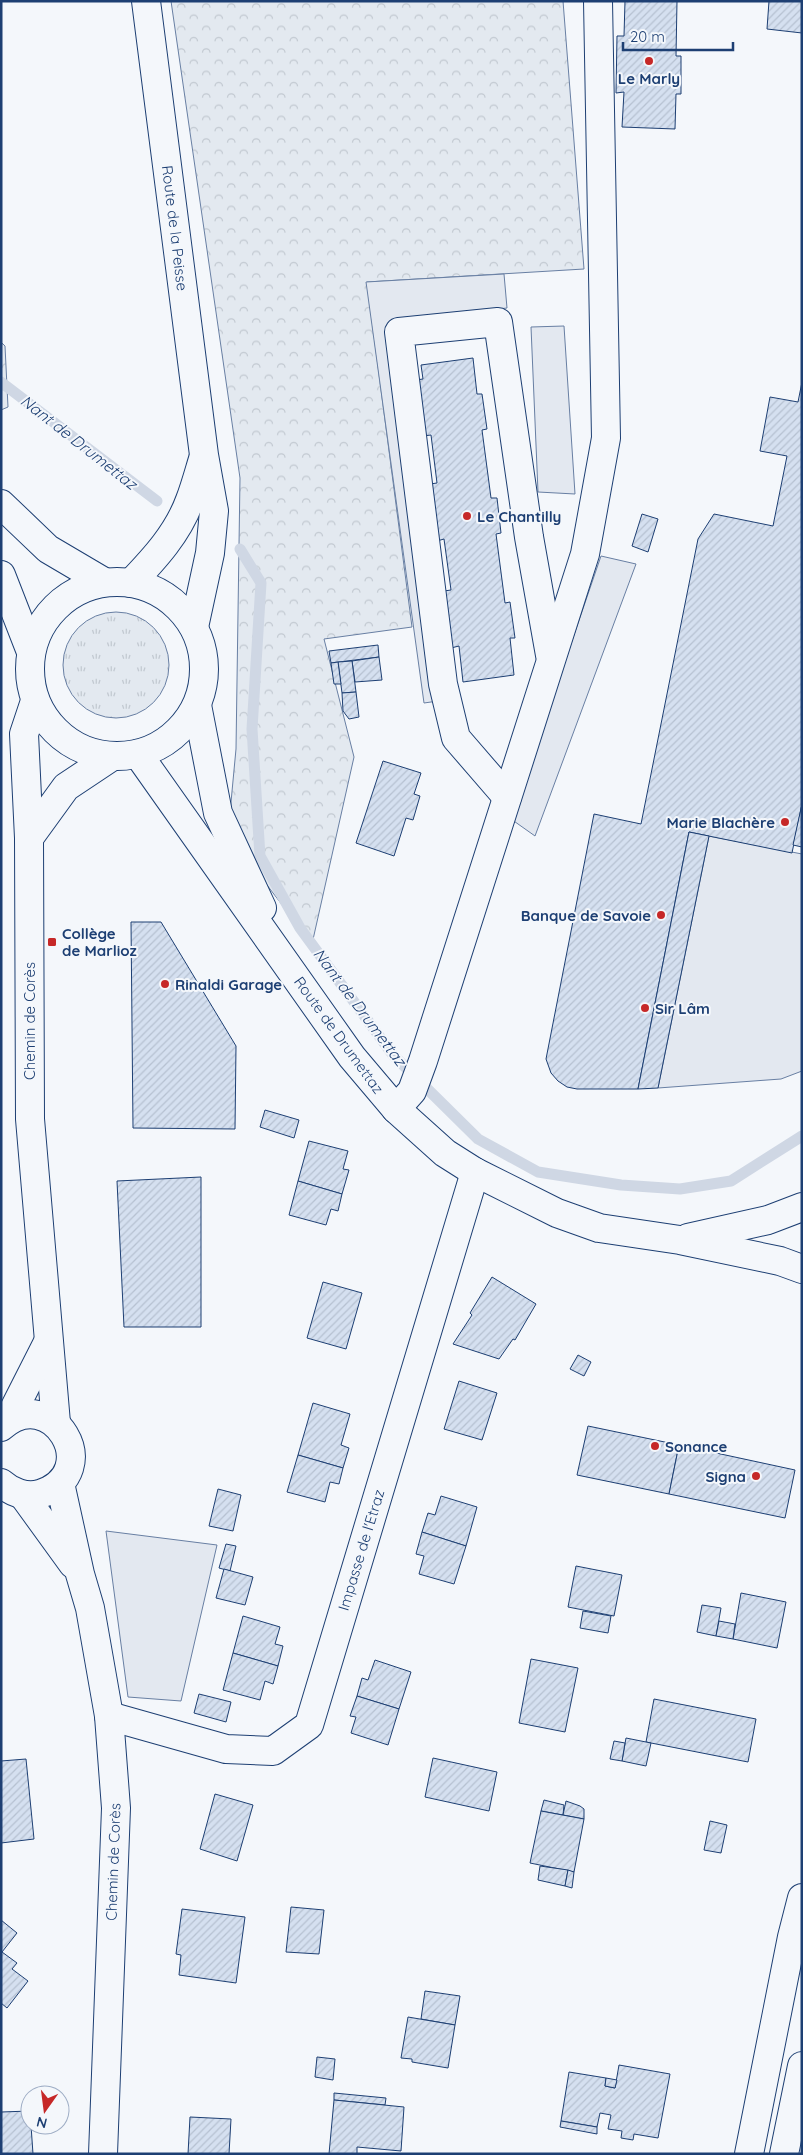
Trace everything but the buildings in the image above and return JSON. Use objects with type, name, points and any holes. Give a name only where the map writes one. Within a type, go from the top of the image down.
[{"type":"street","name":"Route de la Peisse","points":[[146,1],[204,455],[214,511],[210,553],[194,627]]},
{"type":"street","points":[[404,1100],[423,1061],[585,554],[606,438],[598,1]]},
{"type":"street","points":[[507,798],[456,738],[443,684],[399,332],[498,322],[529,537],[551,659]]},
{"type":"street","points":[[1,504],[48,549],[117,582],[156,591],[178,606],[194,627],[203,652],[204,679],[197,705],[183,727],[162,744],[138,754],[111,757],[87,751],[65,739],[47,722],[35,701],[30,677],[31,652],[40,626],[56,606],[78,590],[117,582],[154,560],[175,531],[190,501],[204,455]]},
{"type":"street","points":[[1,575],[31,652]]},
{"type":"street","name":"Chemin de Corès","points":[[35,701],[24,734],[29,838],[30,1120],[56,1423]]},
{"type":"street","name":"Route de Drumettaz","points":[[197,705],[218,813],[290,968]]},
{"type":"street","name":"Route de Drumettaz","points":[[138,754],[352,1058],[404,1100],[445,1153],[475,1172],[557,1213],[598,1228],[680,1240],[780,1261],[802,1269]]},
{"type":"street","points":[[29,838],[66,787],[111,757]]},
{"type":"street","name":"Impasse de l'Etraz","points":[[109,1716],[226,1749],[273,1751],[309,1725],[475,1172]]},
{"type":"street","name":"Route de Drumettaz","points":[[680,1240],[768,1220],[802,1207]]},
{"type":"street","points":[[4,1424],[48,1342]]},
{"type":"street","points":[[4,1424],[18,1416],[31,1414],[44,1417],[56,1423],[65,1433],[70,1446],[71,1459],[68,1472],[60,1483],[49,1491],[36,1495],[7,1486]]},
{"type":"street","name":"Chemin de Corès","points":[[60,1483],[80,1574],[90,1608],[109,1716],[116,1808],[103,2154]]},
{"type":"street","name":"Chemin de Corès","points":[[7,1486],[80,1574]]},
{"type":"street","points":[[753,2146],[792,1937],[802,1898]]},
{"type":"street","points":[[784,2154],[802,2066]]},
{"type":"green space","points":[[171,1],[563,1],[584,269],[367,282],[412,627],[324,639],[354,757],[312,944],[228,834],[236,749],[240,478]]},
{"type":"green space","points":[[1,342],[5,346],[8,407],[1,410]]},
{"type":"green space","points":[[116,612],[136,616],[153,628],[165,645],[169,665],[165,685],[153,702],[136,714],[116,718],[96,714],[79,702],[67,685],[63,665],[67,645],[79,628],[96,616]]},
{"type":"shaded area","points":[[504,274],[507,308],[396,321],[445,700],[424,703],[366,282]]},
{"type":"shaded area","points":[[564,326],[575,494],[538,492],[531,327]]},
{"type":"shaded area","points":[[601,556],[636,564],[535,836],[511,819]]},
{"type":"shaded area","points":[[709,836],[802,854],[802,1071],[781,1079],[658,1088]]},
{"type":"shaded area","points":[[106,1531],[217,1545],[181,1701],[128,1697]]},
{"type":"waterway","name":"Nant de Drumettaz","points":[[1,382],[157,501]]},
{"type":"waterway","name":"Nant de Drumettaz","points":[[240,549],[261,583],[252,729],[260,856],[300,928],[393,1055],[478,1139],[538,1172],[621,1185],[680,1189],[731,1181],[802,1136]]},
{"type":"place","name":"Le Marly","points":[[649,61]]},
{"type":"place","name":"Le Chantilly","points":[[467,516]]},
{"type":"place","name":"Marie Blachère","points":[[785,822]]},
{"type":"place","name":"Banque de Savoie","points":[[661,915]]},
{"type":"place","name":"Collège de Marlioz","points":[[52,942]]},
{"type":"place","name":"Rinaldi Garage","points":[[165,984]]},
{"type":"place","name":"Sir Lâm","points":[[645,1008]]},
{"type":"place","name":"Sonance","points":[[655,1446]]},
{"type":"place","name":"Signa","points":[[756,1476]]}]
